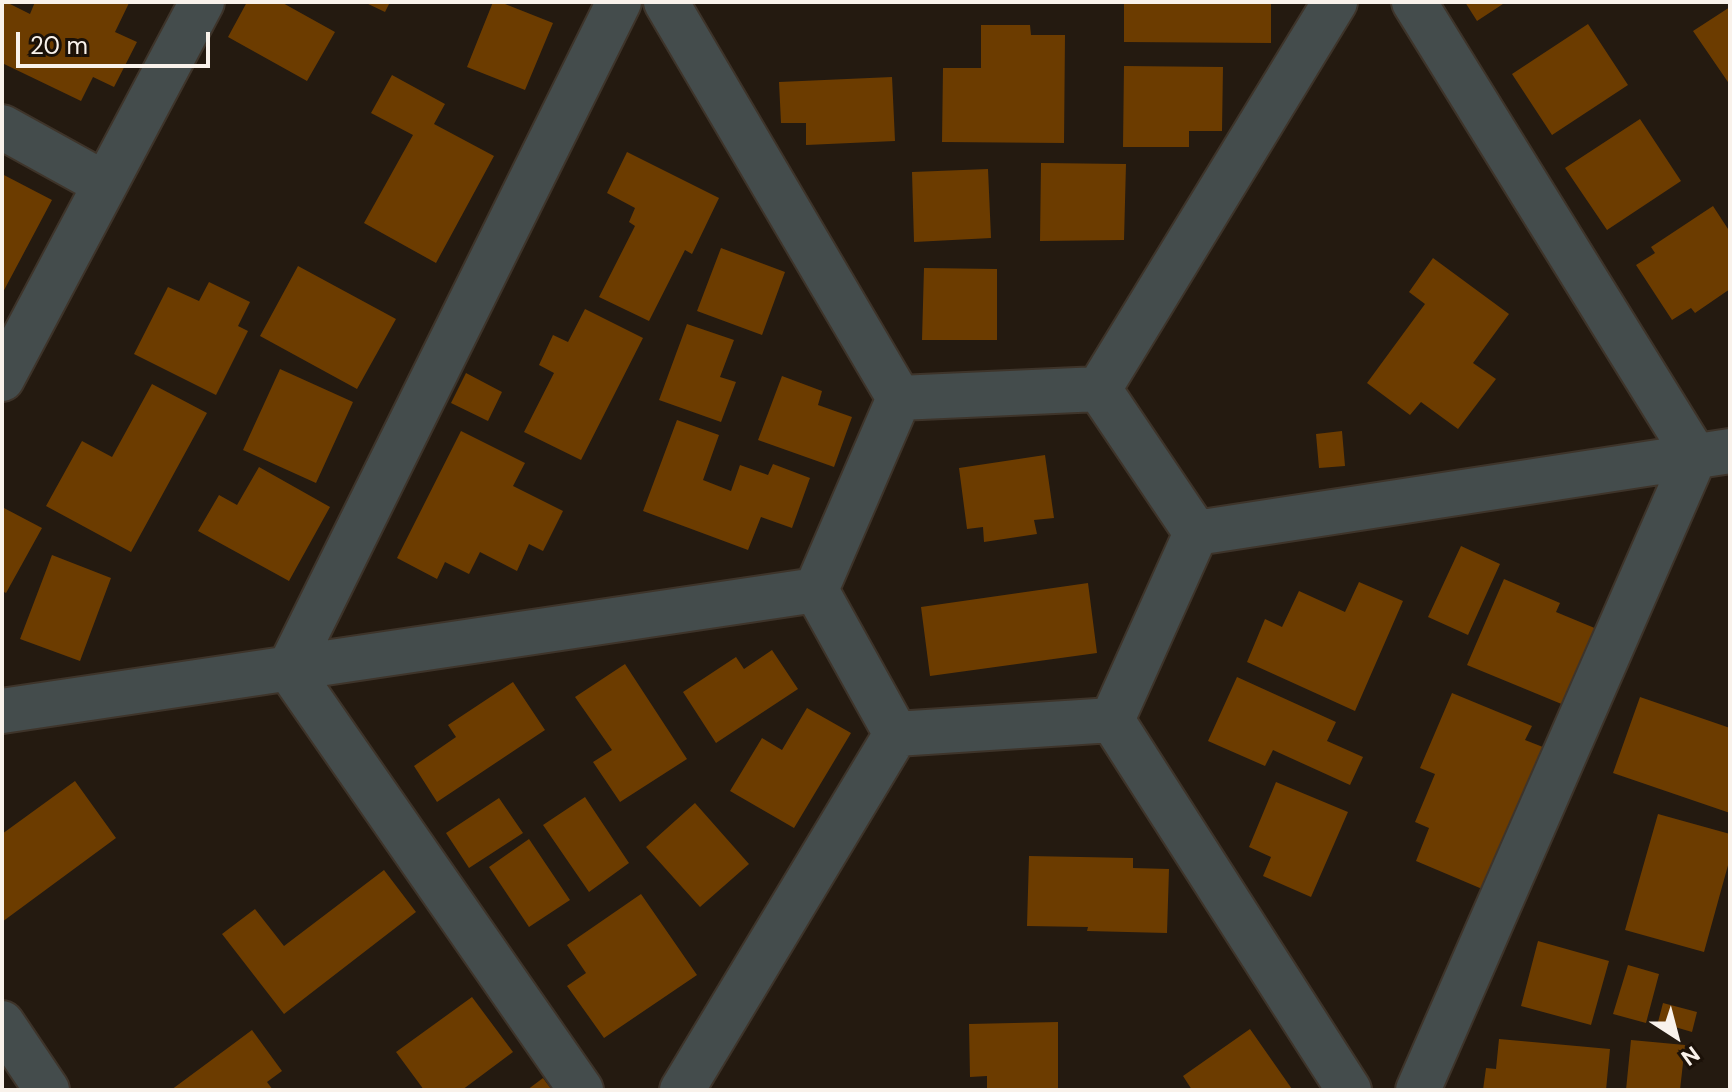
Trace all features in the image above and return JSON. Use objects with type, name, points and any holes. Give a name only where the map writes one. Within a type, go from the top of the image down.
[{"type":"street","points":[[2,379],[202,2]]},
{"type":"street","points":[[289,669],[619,2]]},
{"type":"street","points":[[666,2],[899,398]]},
{"type":"street","points":[[1099,389],[1335,2]]},
{"type":"street","points":[[1414,2],[1712,453]]},
{"type":"street","points":[[2,127],[105,184]]},
{"type":"street","points":[[899,398],[1099,389]]},
{"type":"street","points":[[1099,389],[1196,533]]},
{"type":"street","points":[[816,590],[899,398]]},
{"type":"street","points":[[1196,533],[1712,453]]},
{"type":"street","points":[[1418,1090],[1712,453]]},
{"type":"street","points":[[1112,720],[1196,533]]},
{"type":"street","points":[[2,711],[816,590]]},
{"type":"street","points":[[816,590],[896,734]]},
{"type":"street","points":[[289,669],[581,1090]]},
{"type":"street","points":[[896,734],[1112,720]]},
{"type":"street","points":[[1112,720],[1349,1090]]},
{"type":"street","points":[[682,1090],[896,734]]},
{"type":"street","points":[[2,1023],[47,1090]]},
{"type":"building","points":[[2,2],[30,14],[35,2],[129,3],[115,32],[137,42],[114,87],[93,77],[81,101],[2,63]]},
{"type":"building","points":[[247,2],[281,2],[335,32],[307,81],[228,37]]},
{"type":"building","points":[[364,2],[390,2],[385,12]]},
{"type":"building","points":[[493,2],[553,23],[525,90],[467,67]]},
{"type":"building","points":[[1124,2],[1271,2],[1271,43],[1124,42]]},
{"type":"building","points":[[1465,2],[1506,2],[1477,21]]},
{"type":"building","points":[[1730,7],[1730,85],[1693,31]]},
{"type":"building","points":[[1588,24],[1628,85],[1552,135],[1512,74]]},
{"type":"building","points":[[981,25],[1030,25],[1031,35],[1065,35],[1064,143],[942,142],[943,68],[981,68]]},
{"type":"building","points":[[1124,66],[1223,67],[1222,131],[1189,131],[1189,147],[1123,147]]},
{"type":"building","points":[[392,75],[445,104],[434,124],[494,156],[436,263],[364,223],[413,135],[371,113]]},
{"type":"building","points":[[892,77],[895,141],[806,145],[806,123],[781,123],[779,82]]},
{"type":"building","points":[[1640,119],[1681,181],[1607,230],[1565,168]]},
{"type":"building","points":[[627,152],[719,198],[692,254],[685,250],[649,321],[599,297],[635,226],[629,222],[635,208],[607,193]]},
{"type":"building","points":[[1041,163],[1126,164],[1124,240],[1040,241]]},
{"type":"building","points":[[988,169],[991,238],[914,242],[912,172]]},
{"type":"building","points":[[2,174],[52,200],[2,294]]},
{"type":"building","points":[[1713,206],[1730,232],[1730,289],[1695,313],[1691,308],[1672,320],[1636,265],[1655,253],[1651,247]]},
{"type":"building","points":[[721,248],[785,272],[762,335],[697,311]]},
{"type":"building","points":[[1433,258],[1509,314],[1473,363],[1496,379],[1458,429],[1421,402],[1410,415],[1367,383],[1425,304],[1409,292]]},
{"type":"building","points":[[298,266],[396,319],[357,389],[260,336]]},
{"type":"building","points":[[924,268],[997,269],[997,340],[922,340]]},
{"type":"building","points":[[209,282],[250,302],[238,326],[248,331],[216,395],[134,354],[168,287],[199,301]]},
{"type":"building","points":[[585,309],[643,338],[581,460],[524,432],[554,373],[539,365],[553,335],[568,342]]},
{"type":"building","points":[[687,324],[734,340],[720,377],[736,382],[721,422],[659,400]]},
{"type":"building","points":[[280,369],[353,402],[316,483],[243,450]]},
{"type":"building","points":[[466,373],[502,392],[488,421],[451,403]]},
{"type":"building","points":[[782,376],[822,391],[818,405],[852,417],[834,467],[758,440]]},
{"type":"building","points":[[152,384],[207,413],[131,552],[46,506],[82,441],[112,457]]},
{"type":"building","points":[[677,420],[719,435],[703,480],[731,491],[740,465],[768,475],[773,464],[810,478],[792,528],[761,517],[748,550],[643,511]]},
{"type":"building","points":[[461,431],[525,463],[513,486],[563,511],[543,551],[529,544],[517,571],[480,552],[469,574],[445,562],[437,579],[397,558]]},
{"type":"building","points":[[1342,431],[1345,466],[1319,468],[1316,434]]},
{"type":"building","points":[[1045,455],[1054,518],[1034,520],[1037,534],[984,542],[983,527],[967,529],[959,468]]},
{"type":"building","points":[[259,467],[330,507],[289,581],[198,531],[219,495],[237,505]]},
{"type":"building","points":[[2,507],[42,528],[6,593],[2,591]]},
{"type":"building","points":[[1461,546],[1500,564],[1468,635],[1428,617]]},
{"type":"building","points":[[52,555],[111,578],[80,661],[20,639]]},
{"type":"building","points":[[1504,579],[1560,603],[1556,612],[1597,629],[1564,705],[1467,665]]},
{"type":"building","points":[[1359,582],[1403,601],[1355,711],[1247,662],[1265,619],[1282,627],[1299,591],[1345,612]]},
{"type":"building","points":[[1088,583],[1097,653],[930,676],[921,607]]},
{"type":"building","points":[[772,650],[798,689],[716,743],[683,692],[736,657],[744,669]]},
{"type":"building","points":[[625,664],[687,759],[620,802],[593,762],[612,750],[575,697]]},
{"type":"building","points":[[1237,677],[1336,722],[1327,741],[1363,757],[1350,785],[1273,750],[1265,766],[1208,741]]},
{"type":"building","points":[[513,682],[545,730],[437,802],[414,766],[456,737],[448,725]]},
{"type":"building","points":[[1452,693],[1532,726],[1525,740],[1548,749],[1487,891],[1416,861],[1429,828],[1415,822],[1435,774],[1420,768]]},
{"type":"building","points":[[1640,697],[1730,728],[1730,813],[1613,773]]},
{"type":"building","points":[[807,708],[851,733],[794,828],[730,791],[762,738],[782,750]]},
{"type":"building","points":[[75,781],[116,838],[2,922],[2,834]]},
{"type":"building","points":[[1276,782],[1348,812],[1311,897],[1263,876],[1271,857],[1249,847]]},
{"type":"building","points":[[585,797],[629,863],[589,892],[543,825]]},
{"type":"building","points":[[499,798],[523,833],[469,868],[446,833]]},
{"type":"building","points":[[695,803],[749,864],[700,907],[646,847]]},
{"type":"building","points":[[1658,814],[1730,834],[1730,858],[1704,952],[1625,930]]},
{"type":"building","points":[[529,839],[570,900],[529,927],[489,867]]},
{"type":"building","points":[[1029,856],[1133,858],[1133,868],[1169,869],[1167,933],[1027,926]]},
{"type":"building","points":[[384,870],[416,912],[284,1014],[222,934],[255,909],[284,946]]},
{"type":"building","points":[[641,894],[697,975],[604,1038],[567,986],[586,973],[567,945]]},
{"type":"building","points":[[1538,941],[1609,961],[1591,1025],[1521,1006]]},
{"type":"building","points":[[1628,965],[1659,974],[1646,1023],[1613,1014]]},
{"type":"building","points":[[472,997],[513,1052],[462,1090],[424,1090],[396,1052]]},
{"type":"building","points":[[1663,1003],[1697,1012],[1692,1032],[1658,1022]]},
{"type":"building","points":[[1058,1022],[1058,1090],[987,1090],[987,1076],[970,1077],[969,1024]]},
{"type":"building","points":[[1250,1029],[1292,1089],[1192,1090],[1183,1076]]},
{"type":"building","points":[[252,1030],[282,1071],[267,1082],[273,1090],[171,1090]]},
{"type":"building","points":[[1499,1039],[1610,1049],[1606,1090],[1483,1090],[1486,1068],[1496,1069]]},
{"type":"building","points":[[1631,1040],[1685,1045],[1680,1090],[1626,1090]]},
{"type":"building","points":[[543,1078],[552,1090],[527,1090]]}]
